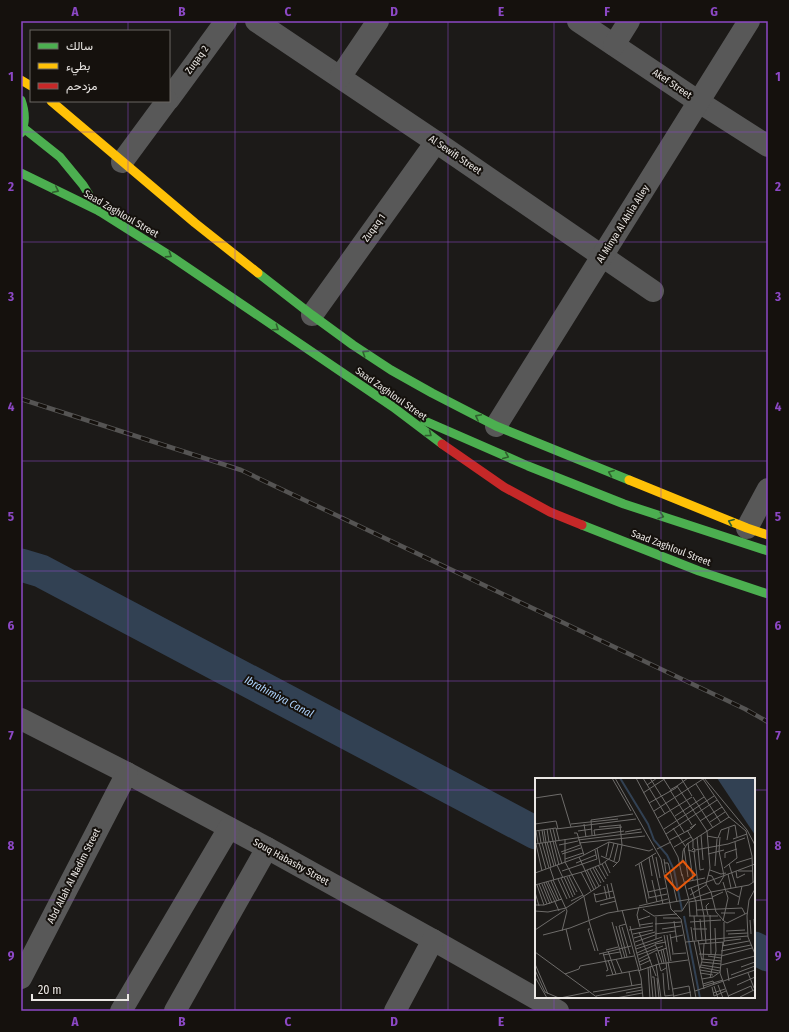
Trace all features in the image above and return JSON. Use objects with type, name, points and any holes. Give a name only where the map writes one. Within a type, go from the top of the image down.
[{"type":"main road","points":[[21,80],[30,85]]},
{"type":"main road","points":[[21,100],[25,116],[22,129],[60,157],[83,185],[99,211]]},
{"type":"main road","name":"Saad Zaghloul Street","points":[[52,102],[195,223],[312,315],[391,370],[496,426],[747,528],[768,535]]},
{"type":"main road","name":"Saad Zaghloul Street","points":[[21,173],[99,211],[172,257],[393,407],[448,449],[504,487],[550,512],[601,534],[699,571],[768,594]]},
{"type":"main road","points":[[393,407],[528,466],[624,504],[768,551]]},
{"type":"street","name":"Zuqaq 2","points":[[170,97],[226,21]]},
{"type":"street","name":"Al Sewifi Street","points":[[256,21],[654,291]]},
{"type":"street","points":[[340,77],[378,21]]},
{"type":"street","name":"Akef Street","points":[[578,21],[768,146]]},
{"type":"street","points":[[614,45],[629,21]]},
{"type":"street","name":"Al Minya Al Ahlia Alley","points":[[496,426],[749,21]]},
{"type":"street","name":"Zuqaq 2","points":[[122,162],[167,102]]},
{"type":"street","name":"Zuqaq 1","points":[[312,315],[436,142]]},
{"type":"street","points":[[747,528],[768,489]]},
{"type":"street","name":"Souq Habashy Street","points":[[21,719],[127,773],[268,848],[535,998]]},
{"type":"street","name":"Abd Allah Al Nadim Street","points":[[21,978],[127,773]]},
{"type":"street","points":[[121,1011],[229,828]]},
{"type":"street","points":[[175,1011],[268,848]]},
{"type":"street","points":[[395,1011],[433,940]]},
{"type":"street","name":"Souq Habashy Street","points":[[535,998],[558,1011]]},
{"type":"waterway","name":"Ibrahimiya Canal","points":[[21,565],[41,571],[535,832]]},
{"type":"waterway","name":"Ibrahimiya Canal","points":[[755,948],[768,955]]},
{"type":"railway","points":[[21,399],[241,470],[745,709],[768,722]]},
{"type":"traffic: fast","points":[[21,100],[24,116],[24,125],[21,133]]},
{"type":"traffic: fast","points":[[21,126],[60,157],[83,185],[99,211]]},
{"type":"traffic: fast","points":[[21,173],[99,211],[172,257],[393,407],[442,444]]},
{"type":"traffic: fast","points":[[258,273],[353,345],[391,370],[432,393],[496,426],[629,480]]},
{"type":"traffic: fast","points":[[425,421],[528,466],[624,504],[768,551]]},
{"type":"traffic: fast","points":[[582,525],[699,571],[768,594]]},
{"type":"traffic: slow","points":[[21,80],[30,85]]},
{"type":"traffic: slow","points":[[52,102],[195,223],[258,273]]},
{"type":"traffic: slow","points":[[629,480],[747,528],[768,535]]},
{"type":"traffic: jam","points":[[442,444],[504,487],[550,512],[582,525]]}]
